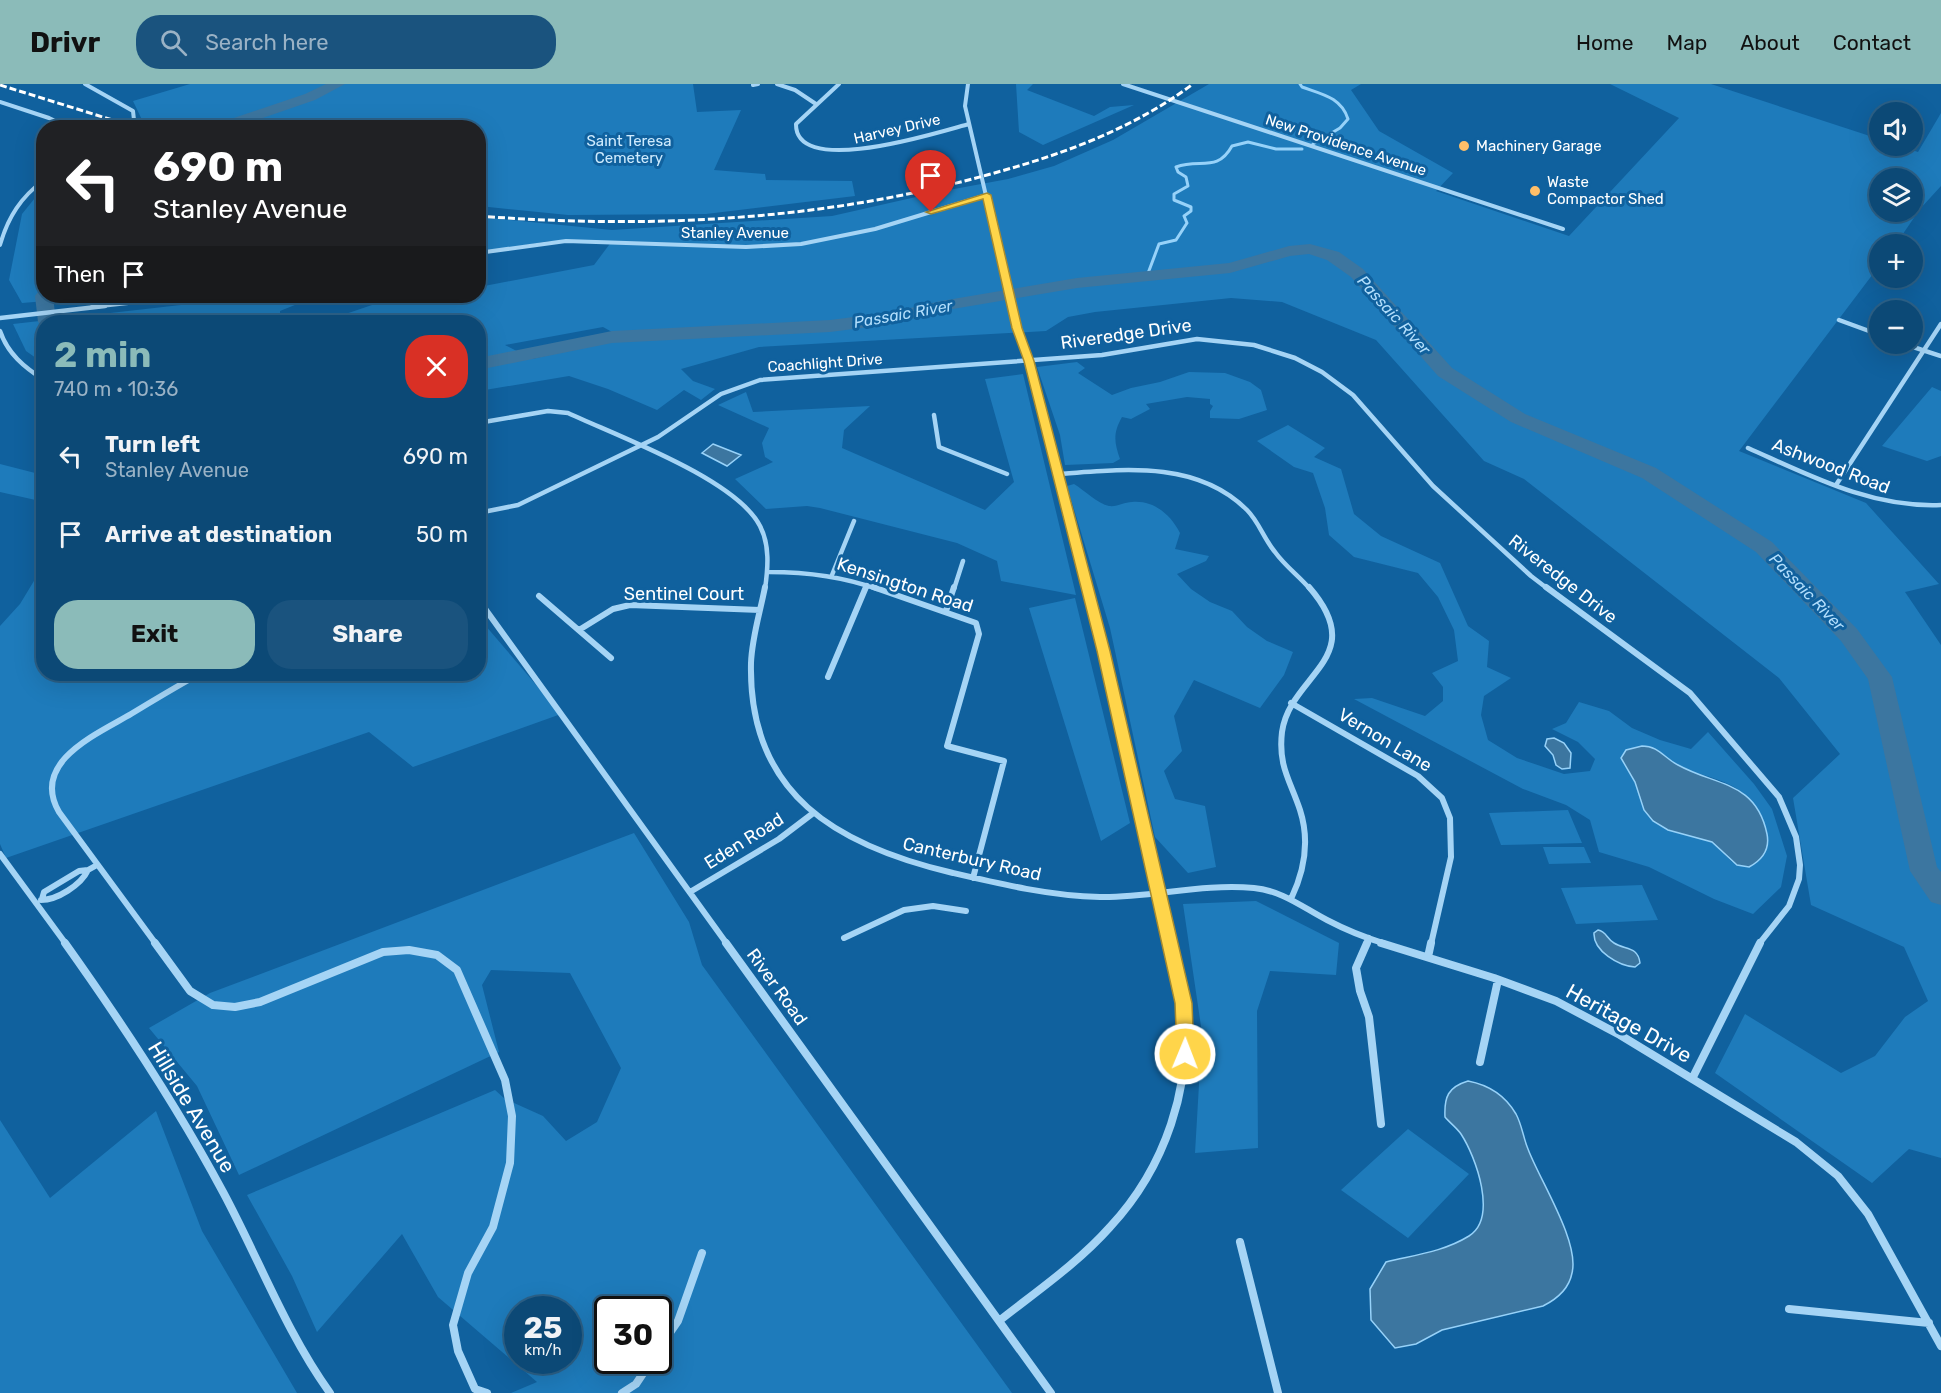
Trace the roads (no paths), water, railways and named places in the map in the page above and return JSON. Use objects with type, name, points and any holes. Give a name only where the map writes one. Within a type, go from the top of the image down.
[{"type":"street","points":[[88,84],[133,111],[134,120]]},
{"type":"street","points":[[753,85],[758,84]]},
{"type":"street","points":[[777,84],[795,90],[816,104]]},
{"type":"street","name":"Harvey Drive","points":[[839,84],[799,119],[796,132],[800,139],[810,145],[834,151],[860,151],[969,124]]},
{"type":"street","points":[[968,84],[965,106],[969,124],[1017,328],[1029,361],[1100,633],[1184,1003],[1186,1029],[1184,1070],[1170,1131],[1153,1167],[1123,1213],[1094,1244],[999,1321]]},
{"type":"street","name":"New Providence Avenue","points":[[1123,84],[1563,229]]},
{"type":"street","points":[[0,102],[53,120]]},
{"type":"street","points":[[0,245],[12,210],[36,186]]},
{"type":"street","name":"Stanley Avenue","points":[[486,252],[566,241],[746,247],[801,244],[875,229],[987,195]]},
{"type":"street","points":[[0,318],[132,303]]},
{"type":"street","points":[[1839,320],[1869,331]]},
{"type":"street","points":[[1941,324],[1923,351],[1941,356]]},
{"type":"street","points":[[0,331],[7,351],[16,362],[36,375]]},
{"type":"street","name":"Riveredge Drive","points":[[1029,361],[1102,355],[1197,339],[1254,345],[1283,353],[1310,366],[1353,395],[1433,486],[1520,567],[1565,603],[1664,672],[1696,699],[1779,797],[1789,816],[1798,842],[1801,865],[1797,891],[1789,908],[1757,947],[1692,1079]]},
{"type":"street","points":[[1836,485],[1921,354]]},
{"type":"street","name":"Coachlight Drive","points":[[640,446],[667,432],[721,394],[760,380],[1029,361]]},
{"type":"street","name":"Canterbury Road","points":[[486,421],[530,412],[568,413],[720,485],[740,500],[757,520],[768,552],[769,572],[760,610],[752,664],[760,725],[772,765],[781,781],[799,803],[812,814],[855,840],[927,868],[1092,898],[1159,894]]},
{"type":"street","points":[[934,415],[939,447],[1006,474]]},
{"type":"street","points":[[486,512],[518,505],[640,446]]},
{"type":"street","name":"Ashwood Road","points":[[1748,448],[1862,496],[1910,507],[1941,505]]},
{"type":"street","points":[[1059,474],[1131,468],[1161,469],[1209,485],[1247,510],[1270,548],[1314,591],[1324,608],[1332,637],[1327,656],[1315,676],[1291,703],[1283,728],[1282,771],[1301,812],[1305,832],[1305,864],[1291,899]]},
{"type":"street","points":[[832,575],[854,521]]},
{"type":"street","points":[[946,611],[963,561]]},
{"type":"street","name":"Kensington Road","points":[[769,572],[809,572],[832,575],[946,611],[976,623],[979,634],[947,746],[1004,761],[973,878]]},
{"type":"street","points":[[828,678],[867,585]]},
{"type":"street","points":[[539,596],[611,658]]},
{"type":"street","name":"Sentinel Court","points":[[579,630],[613,609],[630,605],[760,610]]},
{"type":"street","name":"River Road","points":[[486,610],[1051,1393]]},
{"type":"street","points":[[187,681],[77,745],[63,759],[53,780],[51,795],[59,812],[190,992],[213,1005],[235,1007],[260,1002],[384,952],[409,950],[437,955],[457,970],[505,1080],[512,1116],[510,1162],[493,1227],[468,1273],[453,1325],[458,1351],[475,1389],[487,1393]]},
{"type":"street","name":"Vernon Lane","points":[[1291,703],[1418,776],[1434,788],[1446,803],[1452,825],[1452,848],[1428,957]]},
{"type":"street","name":"Eden Road","points":[[690,892],[779,839],[812,814]]},
{"type":"street","name":"Hillside Avenue","points":[[0,854],[39,901],[128,1036],[208,1167],[310,1365],[330,1393]]},
{"type":"street","points":[[39,901],[51,900],[68,890],[84,879],[88,870],[97,865]]},
{"type":"street","name":"Heritage Drive","points":[[1159,894],[1249,888],[1279,893],[1318,915],[1369,938],[1538,993],[1591,1018],[1796,1142],[1838,1176],[1868,1214],[1941,1346]]},
{"type":"street","points":[[844,938],[904,910],[933,906],[966,911]]},
{"type":"street","points":[[1369,938],[1356,968],[1360,991],[1369,1017],[1381,1124]]},
{"type":"street","points":[[1480,1062],[1498,980]]},
{"type":"street","points":[[1240,1242],[1278,1393]]},
{"type":"street","points":[[672,1330],[678,1321],[702,1253]]},
{"type":"street","points":[[1789,1309],[1929,1323]]},
{"type":"street","points":[[622,1393],[636,1384],[643,1374]]},
{"type":"waterway","name":"Passaic River","points":[[242,120],[310,97],[338,84]]},
{"type":"waterway","points":[[1300,84],[1302,87],[1335,101],[1341,106],[1348,119],[1340,128],[1313,144]]},
{"type":"waterway","points":[[1147,276],[1159,244],[1176,240],[1187,223],[1184,216],[1191,211],[1191,207],[1174,200],[1174,194],[1188,186],[1186,177],[1178,172],[1176,167],[1214,162],[1226,154],[1232,146],[1248,142],[1276,149],[1302,149]]},
{"type":"waterway","name":"Passaic River","points":[[486,362],[612,337],[830,326],[893,318],[941,306],[1077,283],[1230,268],[1289,251],[1310,249],[1333,256],[1357,273],[1445,372],[1518,418],[1649,473],[1764,547],[1849,635],[1880,677],[1924,871],[1941,893]]},
{"type":"waterway","name":"Passaic River","points":[[45,303],[46,315]]},
{"type":"railway","points":[[486,216],[607,222],[671,221],[798,212],[861,203],[924,191],[987,175],[1068,150],[1145,115],[1193,84]]},
{"type":"railway","points":[[0,85],[112,120]]},
{"type":"place","name":"Machinery Garage","points":[[1464,146]]},
{"type":"place","name":"Waste Compactor Shed","points":[[1535,191]]},
{"type":"park label","name":"Saint Teresa Cemetery","points":[[629,150]]}]
